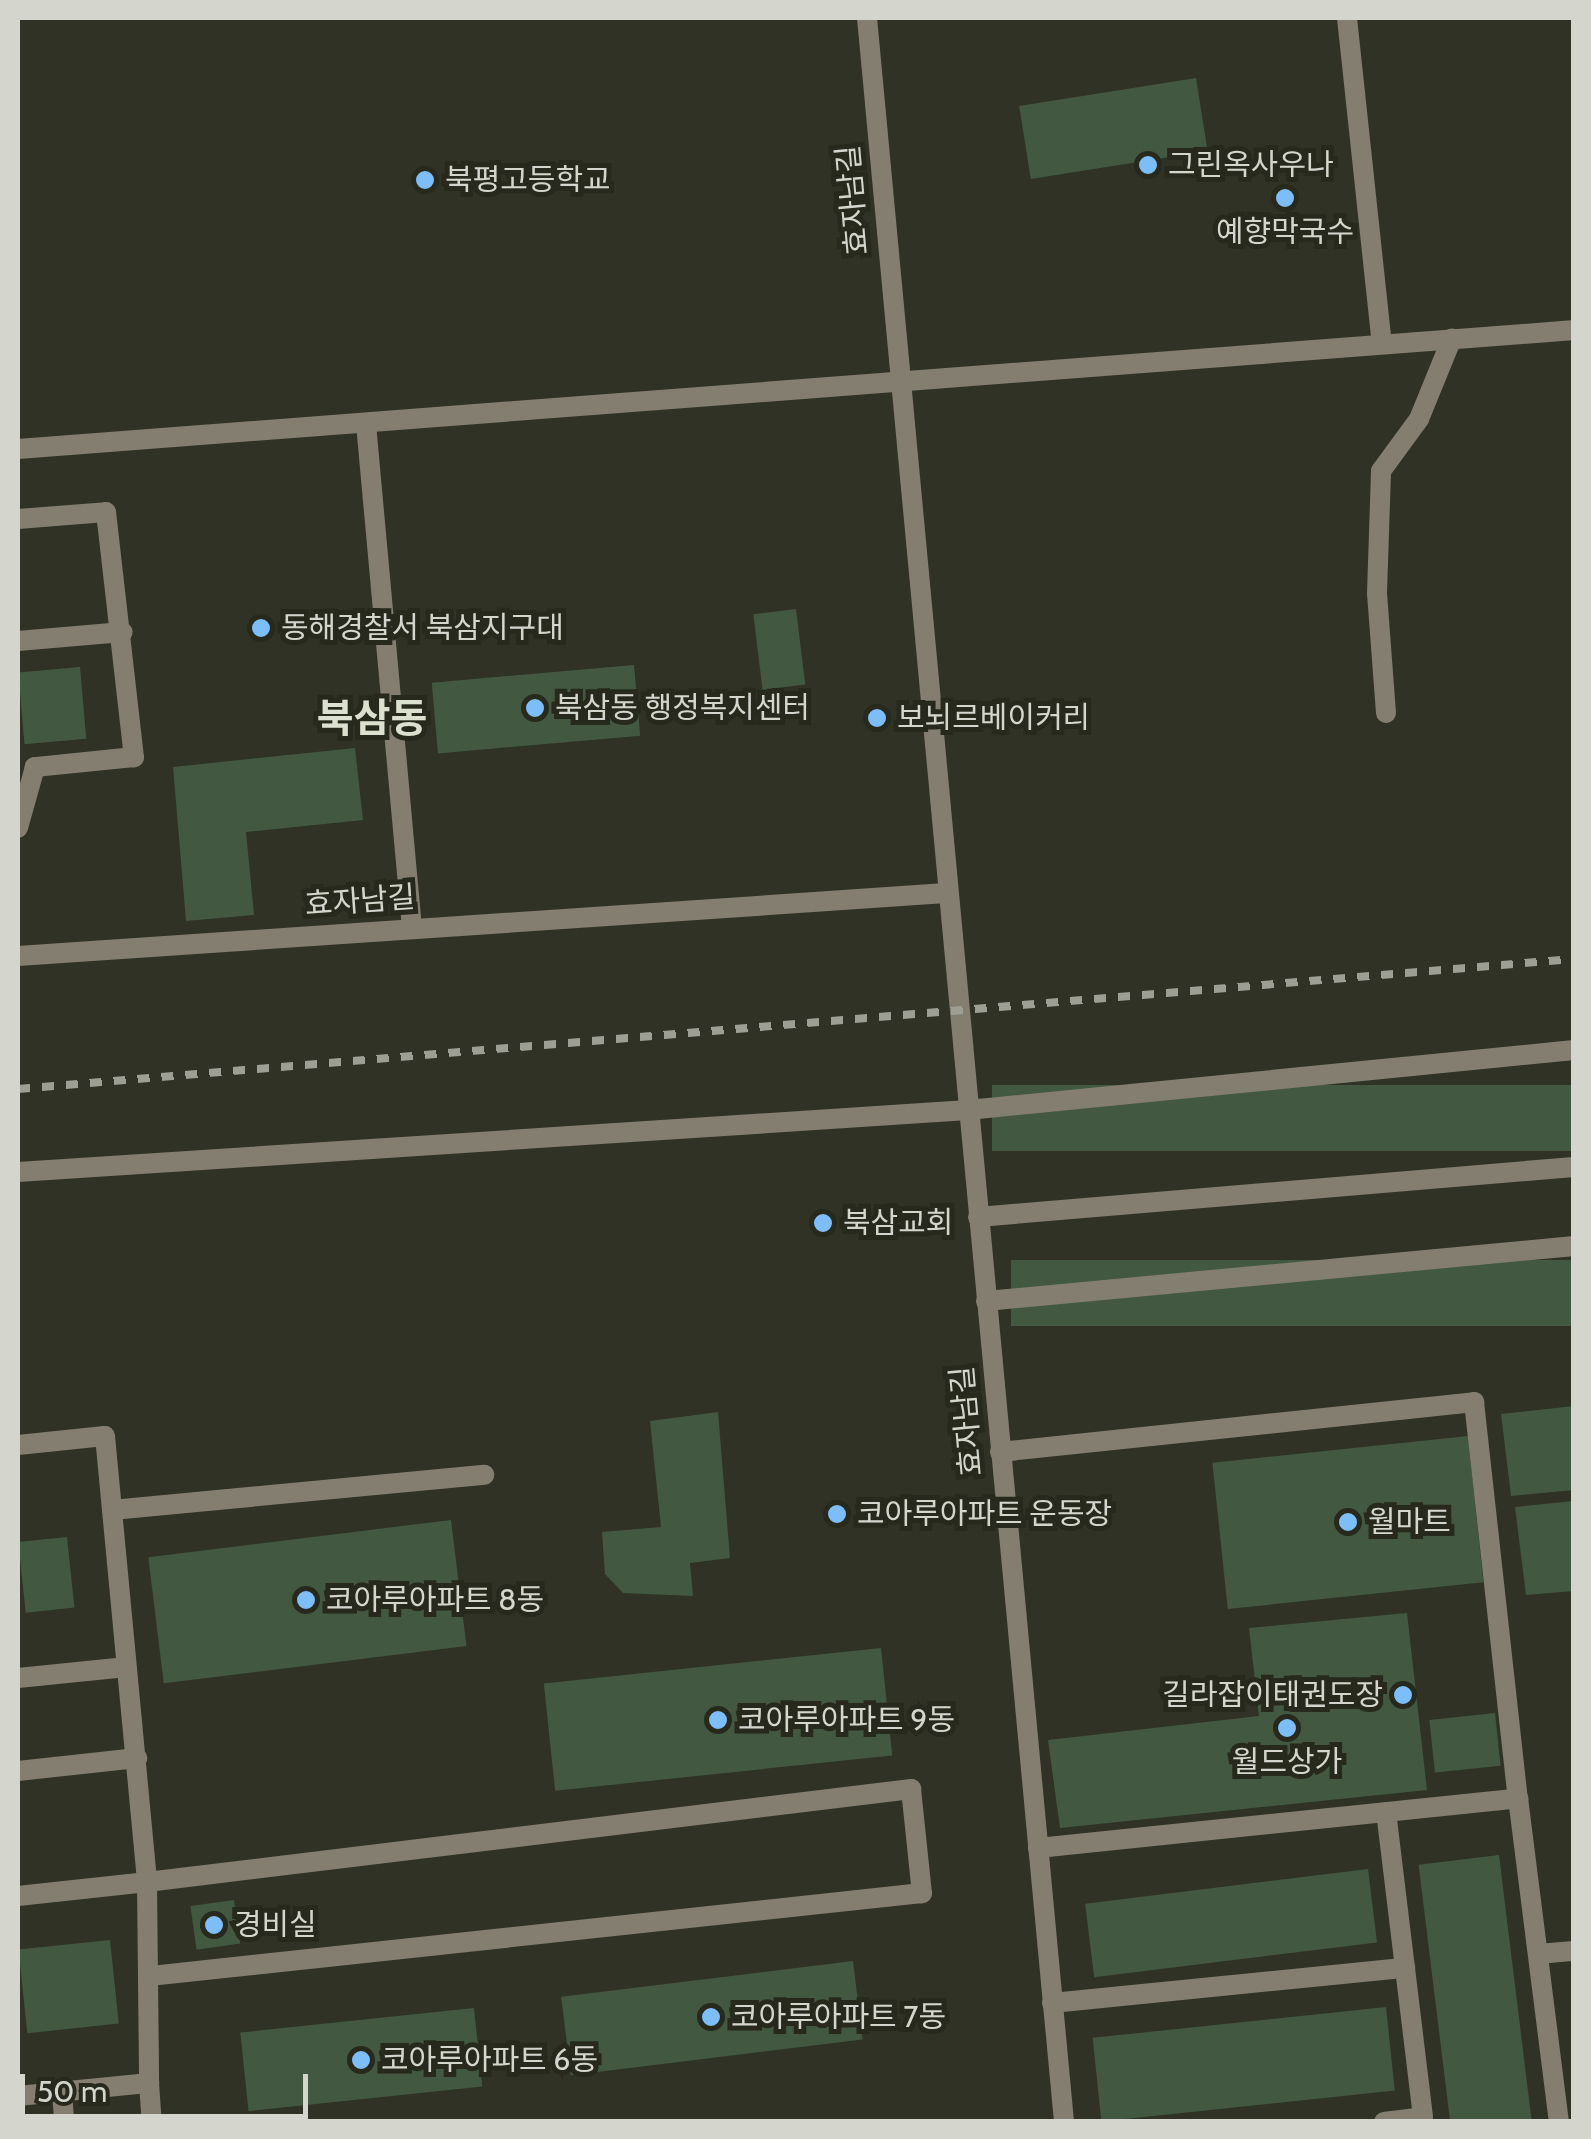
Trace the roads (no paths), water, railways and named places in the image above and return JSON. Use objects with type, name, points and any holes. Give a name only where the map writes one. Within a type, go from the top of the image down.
[{"type":"street","name":"효자남길","points":[[867,18],[1064,2122]]},
{"type":"street","points":[[1347,18],[1382,343]]},
{"type":"street","points":[[18,449],[366,424],[900,377],[1574,330]]},
{"type":"street","points":[[1386,713],[1378,593],[1381,471],[1420,418],[1452,338]]},
{"type":"street","points":[[366,424],[412,928]]},
{"type":"street","points":[[18,519],[106,512],[123,632],[134,757],[35,767],[18,828]]},
{"type":"street","points":[[18,641],[123,632]]},
{"type":"street","name":"효자남길","points":[[18,956],[946,893]]},
{"type":"street","points":[[18,1172],[968,1110],[1574,1050]]},
{"type":"street","points":[[978,1216],[1574,1167]]},
{"type":"street","points":[[986,1301],[1574,1246]]},
{"type":"street","points":[[1000,1452],[1474,1402],[1518,1798],[1563,2111]]},
{"type":"street","points":[[18,1445],[105,1436],[147,1882],[151,1976],[148,2084],[152,2122]]},
{"type":"street","points":[[112,1510],[484,1476]]},
{"type":"street","points":[[18,1678],[126,1667]]},
{"type":"street","points":[[18,1771],[137,1758]]},
{"type":"street","points":[[18,1896],[911,1789],[922,1893],[151,1976]]},
{"type":"street","points":[[1038,1848],[1518,1798]]},
{"type":"street","points":[[1384,2122],[1423,2118],[1386,1812]]},
{"type":"street","points":[[1538,1954],[1574,1950]]},
{"type":"street","points":[[1052,2002],[1404,1968]]},
{"type":"street","points":[[18,2096],[148,2084]]},
{"type":"street","points":[[62,2091],[64,2122]]},
{"type":"railway","points":[[18,1089],[1574,959]]},
{"type":"place","name":"그린옥사우나","points":[[1148,165]]},
{"type":"place","name":"북평고등학교","points":[[425,180]]},
{"type":"place","name":"예향막국수","points":[[1285,198]]},
{"type":"place","name":"동해경찰서 북삼지구대","points":[[261,628]]},
{"type":"place","name":"북삼동 행정복지센터","points":[[535,708]]},
{"type":"place","name":"보뇌르베이커리","points":[[877,718]]},
{"type":"place","name":"북삼교회","points":[[823,1223]]},
{"type":"place","name":"코아루아파트 운동장","points":[[837,1514]]},
{"type":"place","name":"월마트","points":[[1348,1522]]},
{"type":"place","name":"코아루아파트 8동","points":[[306,1600]]},
{"type":"place","name":"길라잡이태권도장","points":[[1403,1695]]},
{"type":"place","name":"코아루아파트 9동","points":[[718,1720]]},
{"type":"place","name":"월드상가","points":[[1287,1728]]},
{"type":"place","name":"경비실","points":[[214,1925]]},
{"type":"place","name":"코아루아파트 7동","points":[[711,2017]]},
{"type":"place","name":"코아루아파트 6동","points":[[361,2060]]},
{"type":"district","name":"북삼동","points":[[372,718]]}]
